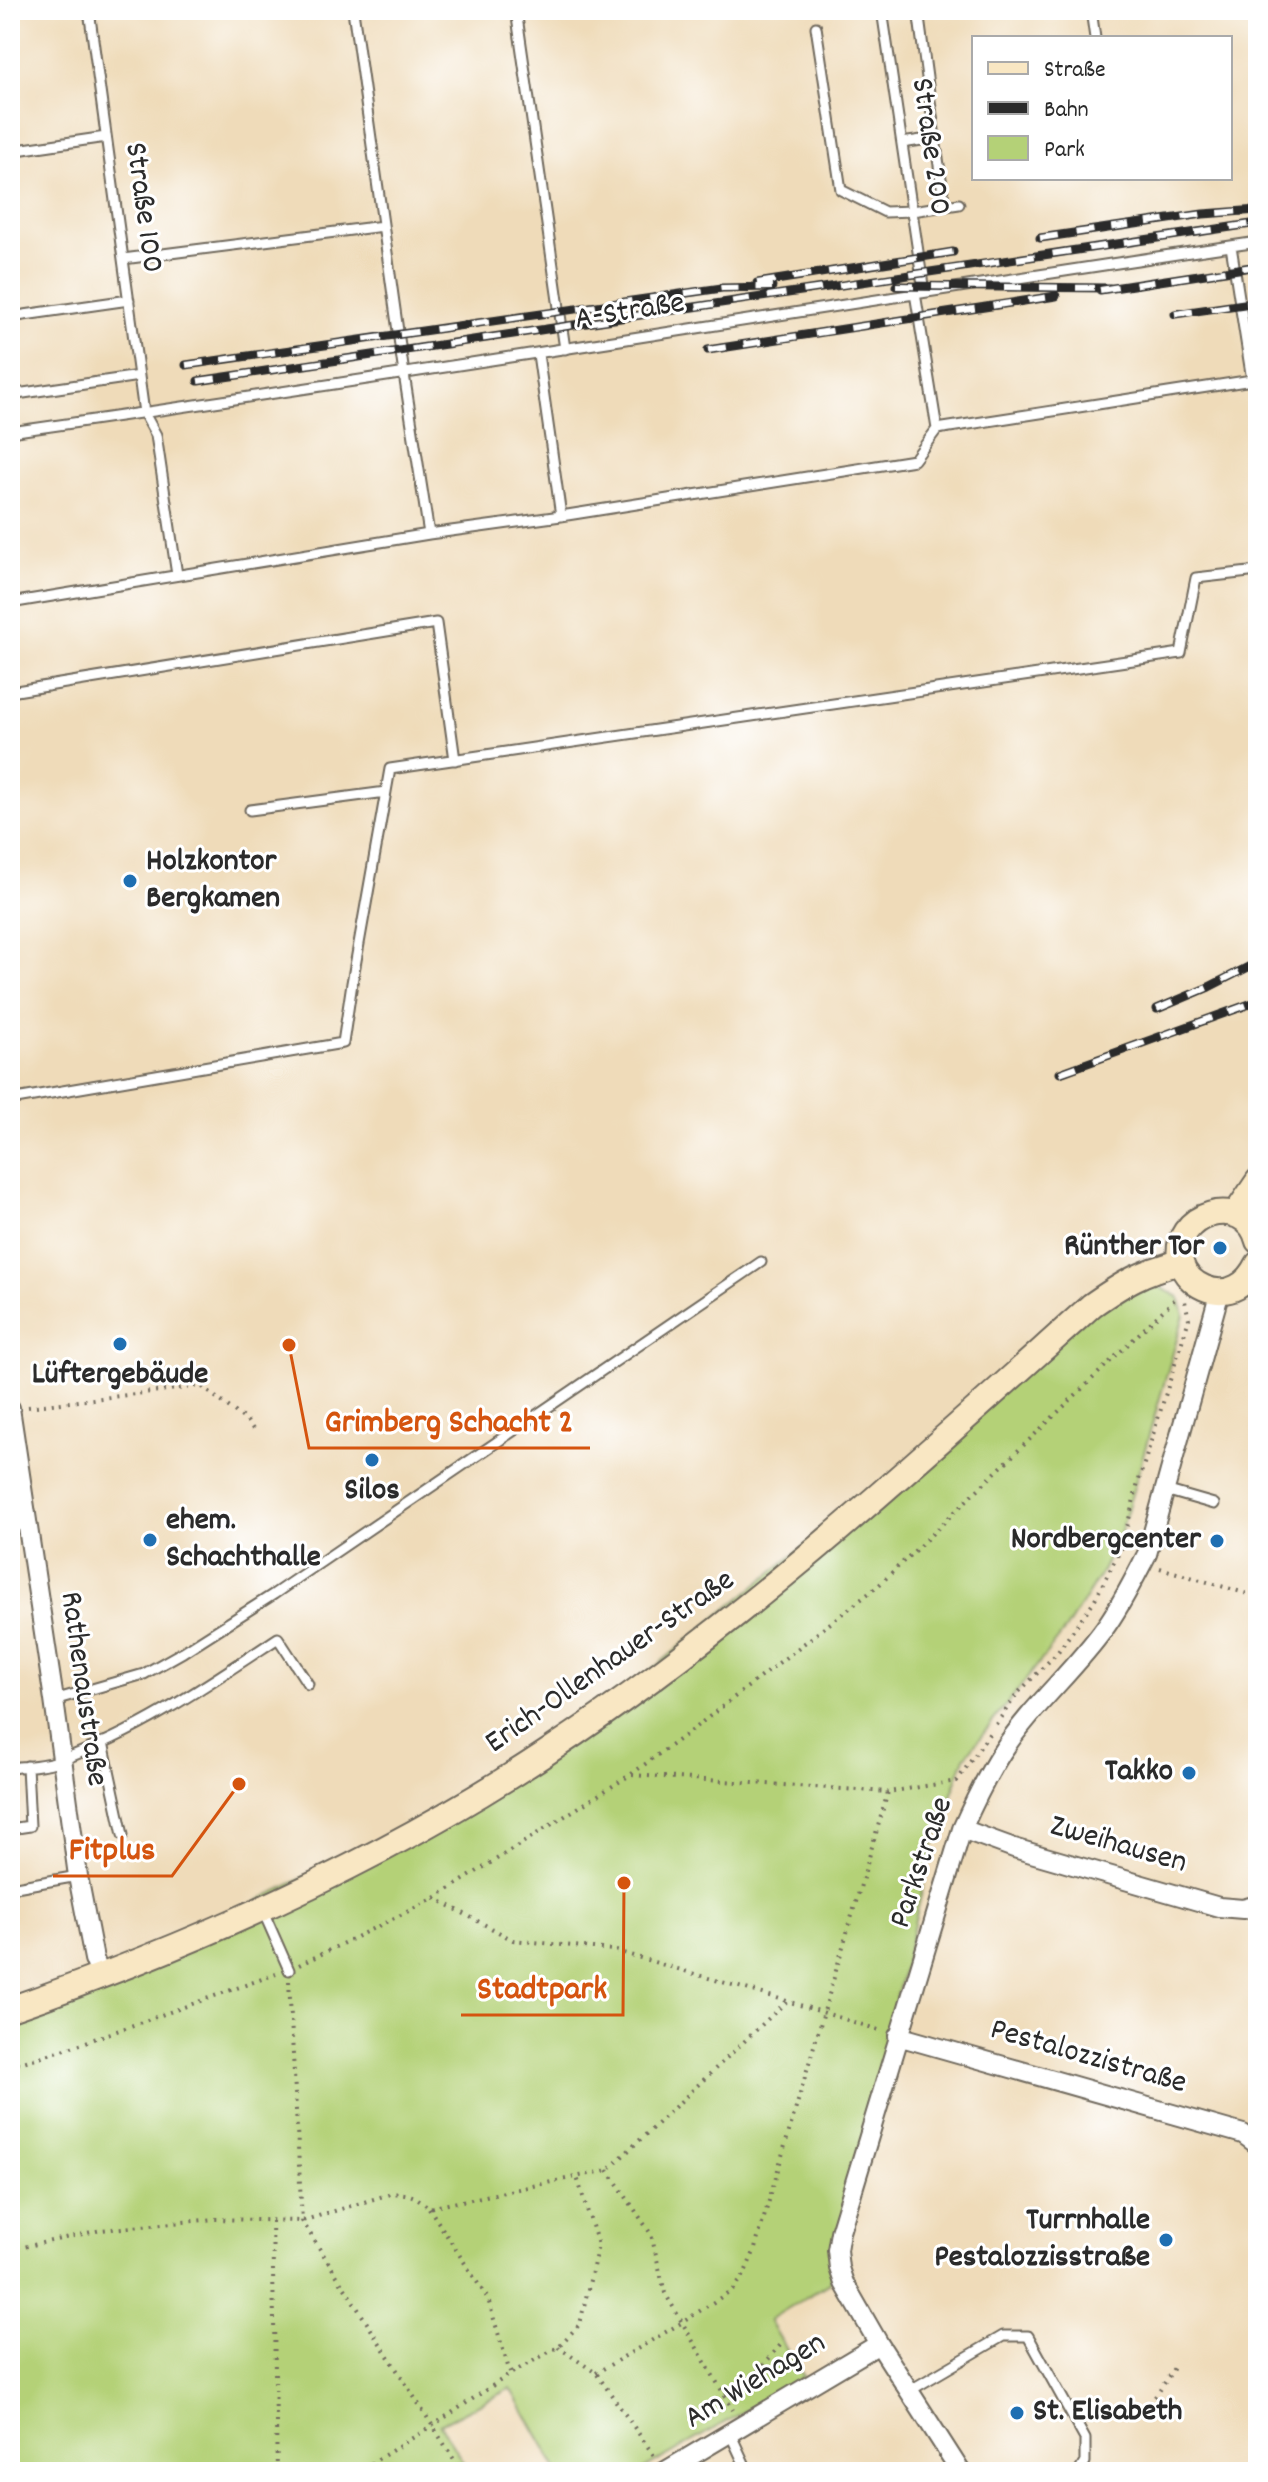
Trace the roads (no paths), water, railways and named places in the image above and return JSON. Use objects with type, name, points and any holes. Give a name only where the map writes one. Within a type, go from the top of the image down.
[{"type":"street","points":[[1235,1215],[1258,1181]]},
{"type":"street","points":[[1255,1275],[1236,1288],[1220,1291],[1206,1289],[1186,1273],[1180,1247],[1184,1233],[1193,1221],[1206,1214],[1221,1212],[1235,1215],[1248,1223],[1258,1241]]},
{"type":"street","name":"Erich-Ollenhauer-Straße","points":[[10,2009],[101,1977],[263,1910],[434,1821],[545,1755],[758,1599],[1092,1305],[1148,1271],[1181,1262]]},
{"type":"street","name":"Parkstraße","points":[[961,2472],[844,2283],[837,2250],[840,2232],[962,1829],[981,1787],[1003,1750],[1104,1629],[1147,1554],[1220,1291]]},
{"type":"street","name":"Rathenaustraße","points":[[10,1409],[78,1876],[94,1959],[101,1977]]},
{"type":"street","name":"Zweihausen","points":[[962,1829],[1014,1848],[1219,1907],[1257,1907]]},
{"type":"street","name":"Pestalozzistraße","points":[[898,2036],[1243,2134],[1258,2145]]},
{"type":"street","name":"Am Wiehagen","points":[[665,2472],[879,2344]]},
{"type":"lane","name":"Straße 100","points":[[89,10],[144,413],[156,435],[177,575]]},
{"type":"lane","points":[[353,10],[429,534]]},
{"type":"lane","points":[[516,10],[565,349]]},
{"type":"lane","name":"Straße 200","points":[[882,10],[912,211],[937,429]]},
{"type":"lane","points":[[918,10],[945,206]]},
{"type":"lane","points":[[1091,10],[1095,36]]},
{"type":"lane","points":[[816,27],[841,190],[885,212],[959,204]]},
{"type":"lane","points":[[10,151],[106,137]]},
{"type":"lane","points":[[902,143],[935,138]]},
{"type":"lane","points":[[123,259],[383,226]]},
{"type":"lane","name":"A-Straße","points":[[10,432],[1258,242]]},
{"type":"lane","points":[[10,603],[429,534],[914,460],[937,429],[1252,380],[1231,246]]},
{"type":"lane","points":[[10,317],[129,300]]},
{"type":"lane","points":[[538,354],[561,516]]},
{"type":"lane","points":[[10,395],[139,376]]},
{"type":"lane","points":[[10,1100],[343,1043],[390,769],[1181,653],[1196,578],[1258,571]]},
{"type":"lane","points":[[10,692],[436,623],[455,760]]},
{"type":"lane","points":[[250,810],[386,792]]},
{"type":"lane","points":[[54,1700],[144,1674],[183,1652],[274,1594],[761,1262]]},
{"type":"lane","points":[[1165,1490],[1214,1504]]},
{"type":"lane","points":[[10,1768],[63,1760],[134,1727],[209,1684],[278,1638],[308,1684]]},
{"type":"lane","points":[[103,1742],[123,1835]]},
{"type":"lane","points":[[10,1829],[30,1826],[27,1766]]},
{"type":"lane","points":[[10,1888],[78,1876]]},
{"type":"lane","points":[[263,1910],[289,1970]]},
{"type":"lane","points":[[909,2391],[1003,2336],[1028,2336],[1085,2439],[1085,2462],[1079,2472]]},
{"type":"lane","points":[[736,2429],[748,2472]]},
{"type":"railway","points":[[1040,238],[1203,214],[1258,210]]},
{"type":"railway","points":[[198,381],[1258,223]]},
{"type":"railway","points":[[757,283],[953,252]]},
{"type":"railway","points":[[1100,290],[1258,266]]},
{"type":"railway","points":[[896,286],[1110,288]]},
{"type":"railway","points":[[186,365],[722,288],[772,287]]},
{"type":"railway","points":[[708,350],[1056,296]]},
{"type":"railway","points":[[1175,314],[1258,302]]},
{"type":"railway","points":[[1157,1009],[1258,962]]},
{"type":"railway","points":[[1060,1073],[1258,1001]]},
{"type":"place","name":"Holzkontor Bergkamen","points":[[130,881]]},
{"type":"place","name":"Rünther Tor","points":[[1220,1248]]},
{"type":"place","name":"Lüftergebäude","points":[[120,1344]]},
{"type":"place","name":"Grimberg Schacht 2","points":[[289,1345]]},
{"type":"place","name":"Silos","points":[[372,1460]]},
{"type":"place","name":"ehem. Schachthalle","points":[[150,1540]]},
{"type":"place","name":"Nordbergcenter","points":[[1217,1541]]},
{"type":"place","name":"Takko","points":[[1189,1773]]},
{"type":"place","name":"Fitplus","points":[[239,1784]]},
{"type":"place","name":"Stadtpark","points":[[624,1883]]},
{"type":"place","name":"Turrnhalle Pestalozzisstraße","points":[[1166,2240]]},
{"type":"place","name":"St. Elisabeth","points":[[1017,2413]]}]
